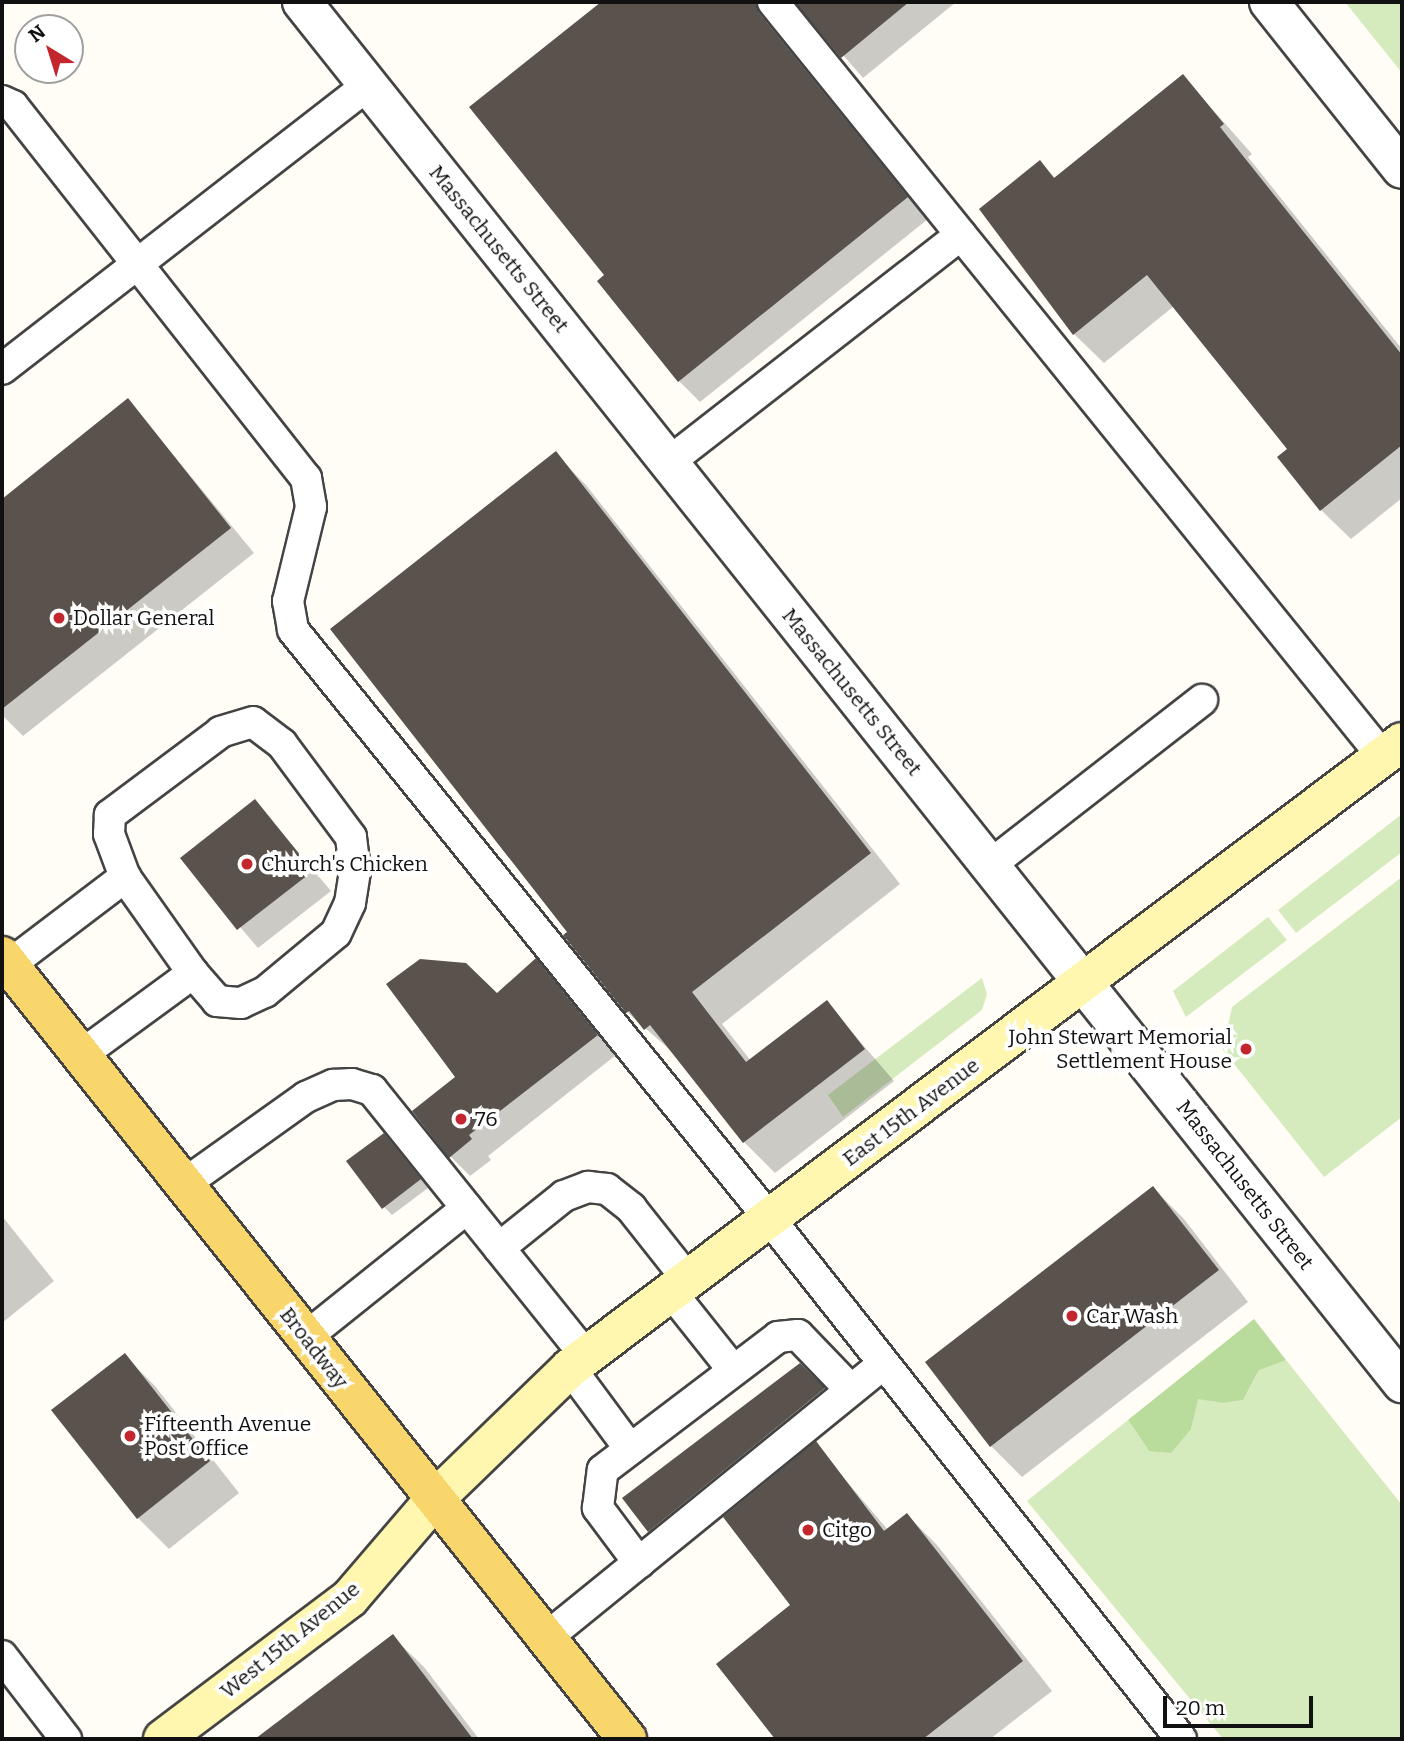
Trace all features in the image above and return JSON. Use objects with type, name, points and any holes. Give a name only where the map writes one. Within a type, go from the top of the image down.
[{"type":"main road","name":"East 15th Avenue","points":[[435,1499],[578,1362],[1393,750]]},
{"type":"main road","name":"Broadway","points":[[5,961],[627,1739]]},
{"type":"main road","name":"West 15th Avenue","points":[[163,1739],[350,1598],[435,1499]]},
{"type":"street","name":"Massachusetts Street","points":[[302,2],[1402,1382]]},
{"type":"street","points":[[1269,2],[1402,169]]},
{"type":"lane","points":[[773,2],[961,235],[1393,750]]},
{"type":"lane","points":[[2,369],[368,85]]},
{"type":"lane","points":[[2,101],[13,106],[306,478],[311,507],[288,601],[293,630],[769,1218],[1181,1739]]},
{"type":"lane","points":[[669,462],[961,235]]},
{"type":"lane","points":[[990,865],[1202,700]]},
{"type":"lane","points":[[253,722],[282,744],[351,836],[355,870],[350,902],[336,933],[265,992],[241,1003],[217,1001],[192,973],[125,877],[109,834],[110,815],[221,732],[253,722]]},
{"type":"lane","points":[[5,961],[125,877]]},
{"type":"lane","points":[[81,1055],[192,973]]},
{"type":"lane","points":[[184,1184],[285,1110],[333,1085],[352,1083],[372,1090],[499,1248],[578,1362],[629,1450]]},
{"type":"lane","points":[[499,1248],[564,1196],[588,1187],[607,1189],[631,1208],[733,1370]]},
{"type":"lane","points":[[306,1337],[467,1209]]},
{"type":"lane","points":[[639,1563],[598,1508],[603,1470],[778,1337],[798,1335],[851,1390]]},
{"type":"lane","points":[[546,1638],[883,1364]]},
{"type":"lane","points":[[2,1656],[66,1739]]},
{"type":"green space","points":[[1345,2],[1402,2],[1402,73]]},
{"type":"green space","points":[[1402,814],[1402,852],[1296,933],[1278,910]]},
{"type":"green space","points":[[1402,877],[1402,1117],[1324,1177],[1223,1050],[1232,1007]]},
{"type":"green space","points":[[1268,917],[1287,940],[1186,1017],[1173,991]]},
{"type":"green space","points":[[982,978],[987,994],[982,1010],[843,1117],[828,1095]]},
{"type":"green space","points":[[1254,1319],[1286,1360],[1259,1370],[1243,1400],[1223,1403],[1198,1399],[1191,1429],[1171,1453],[1149,1451],[1128,1420]]},
{"type":"green space","points":[[1275,1360],[1286,1360],[1402,1505],[1402,1739],[1223,1739],[1027,1501],[1128,1420],[1149,1451],[1191,1429],[1197,1398],[1223,1403],[1243,1400],[1259,1370]]},
{"type":"building","points":[[601,2],[756,2],[759,13],[908,197],[678,382],[597,281],[604,275],[469,107]]},
{"type":"building","points":[[795,2],[909,2],[841,58]]},
{"type":"building","points":[[1183,74],[1224,124],[1220,127],[1402,355],[1402,445],[1320,511],[1277,457],[1287,449],[1147,275],[1073,335],[979,209],[1040,160],[1054,178]]},
{"type":"building","name":"Dollar General","points":[[128,398],[231,528],[2,709],[2,499]]},
{"type":"building","points":[[556,451],[871,853],[692,992],[746,1062],[827,1000],[865,1049],[743,1143],[650,1025],[644,1030],[629,1011],[626,1013],[563,935],[567,932],[330,629]]},
{"type":"building","name":"Church's Chicken","points":[[255,799],[313,871],[237,930],[180,858]]},
{"type":"building","points":[[536,958],[598,1035],[469,1135],[472,1139],[449,1158],[412,1111],[455,1077],[386,984],[420,959],[466,963],[497,993]]},
{"type":"building","points":[[384,1133],[421,1179],[382,1209],[346,1161]]},
{"type":"building","name":"Car Wash","points":[[1153,1186],[1219,1270],[990,1447],[925,1362]]},
{"type":"building","name":"Fifteenth Avenue Post Office","points":[[125,1353],[210,1461],[137,1519],[51,1410]]},
{"type":"building","points":[[800,1363],[825,1388],[648,1532],[622,1498]]},
{"type":"building","points":[[816,1441],[884,1531],[907,1513],[1023,1661],[923,1739],[775,1739],[716,1664],[790,1605],[723,1517]]},
{"type":"building","points":[[393,1634],[473,1739],[255,1739]]},
{"type":"place","name":"Dollar General","points":[[59,618]]},
{"type":"place","name":"Church's Chicken","points":[[247,864]]},
{"type":"place","name":"John Stewart Memorial Settlement House","points":[[1246,1049]]},
{"type":"place","name":"76","points":[[461,1119]]},
{"type":"place","name":"Car Wash","points":[[1072,1316]]},
{"type":"place","name":"Fifteenth Avenue Post Office","points":[[130,1436]]},
{"type":"place","name":"Citgo","points":[[808,1530]]}]
